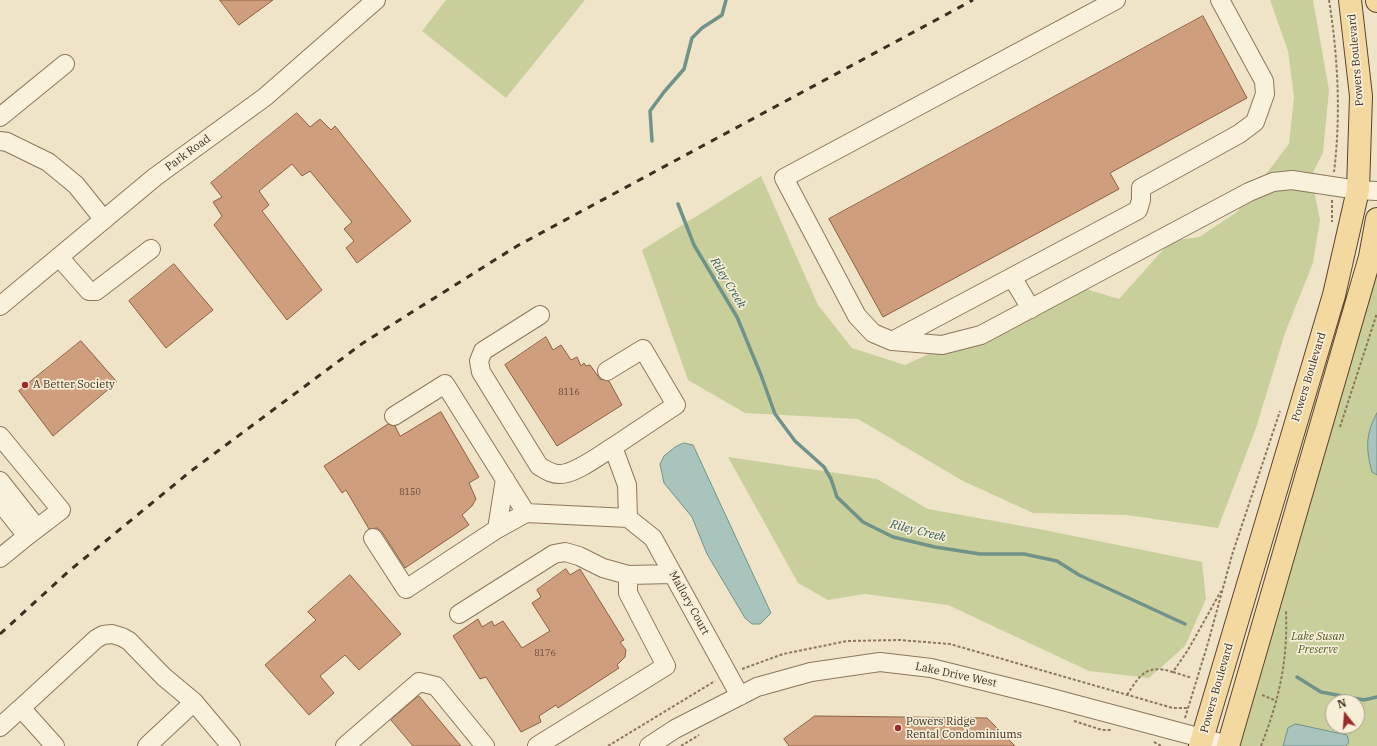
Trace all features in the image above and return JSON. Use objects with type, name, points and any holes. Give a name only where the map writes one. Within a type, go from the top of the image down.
[{"type":"main road","name":"Powers Boulevard","points":[[1201,743],[1333,299],[1367,191],[1361,96],[1350,0]]},
{"type":"main road","points":[[1228,746],[1370,257],[1377,219]]},
{"type":"street","name":"Park Road","points":[[0,306],[154,177],[265,97],[376,0]]},
{"type":"street","points":[[1116,0],[784,178],[857,316],[873,332],[892,341],[942,345],[981,336],[1249,192],[1273,182],[1292,180],[1367,191]]},
{"type":"street","points":[[892,341],[1138,210],[1141,200],[1141,188],[1239,134],[1255,122],[1265,94],[1264,81],[1220,0]]},
{"type":"street","points":[[0,117],[65,64]]},
{"type":"street","points":[[0,141],[6,142],[48,162],[76,185],[104,220]]},
{"type":"street","points":[[58,258],[89,291],[96,291],[151,249]]},
{"type":"street","points":[[1012,277],[1031,309]]},
{"type":"street","points":[[540,315],[484,351],[479,361],[481,372],[539,466],[551,473],[561,474],[570,472],[613,447],[676,405],[643,349],[607,371]]},
{"type":"street","points":[[394,416],[445,384],[526,513]]},
{"type":"street","points":[[0,436],[61,510],[1,554]]},
{"type":"street","points":[[373,538],[406,589],[497,529],[526,513],[628,518],[627,485],[613,447]]},
{"type":"street","points":[[497,529],[505,479]]},
{"type":"street","points":[[0,481],[32,532]]},
{"type":"street","points":[[0,502],[32,532]]},
{"type":"street","name":"Mallory Court","points":[[628,518],[653,538],[740,696]]},
{"type":"street","points":[[458,614],[554,554],[565,552],[579,556],[603,568],[628,575],[673,574]]},
{"type":"street","points":[[537,746],[666,666],[628,593],[628,575]]},
{"type":"street","points":[[0,727],[96,639],[112,634],[122,636],[129,641],[164,677],[194,702],[230,746]]},
{"type":"street","name":"Lake Drive West","points":[[649,746],[675,730],[757,687],[811,672],[880,662],[938,670],[1044,696],[1180,733],[1201,743],[1228,746]]},
{"type":"street","points":[[345,746],[419,682],[436,686],[485,746]]},
{"type":"street","points":[[147,746],[194,702]]},
{"type":"street","points":[[21,708],[55,746]]},
{"type":"path","points":[[1329,0],[1334,37],[1338,90],[1332,223]]},
{"type":"path","points":[[1180,733],[1232,555],[1282,405]]},
{"type":"path","points":[[1173,672],[1188,650],[1223,588]]},
{"type":"path","points":[[1261,746],[1283,680],[1287,631],[1285,605]]},
{"type":"path","points":[[1128,695],[1144,672],[1151,670],[1163,669],[1192,678]]},
{"type":"path","points":[[1262,695],[1277,701]]},
{"type":"path","points":[[1072,720],[1102,730],[1115,730]]},
{"type":"path","points":[[681,746],[704,732]]},
{"type":"path","points":[[1150,740],[1161,746]]},
{"type":"green space","points":[[446,0],[585,0],[506,98],[422,31]]},
{"type":"green space","points":[[1270,0],[1313,0],[1329,90],[1323,153],[1311,176],[1320,220],[1313,263],[1285,333],[1256,428],[1218,528],[1126,515],[1033,513],[963,481],[858,419],[745,413],[688,380],[642,250],[761,176],[818,305],[852,348],[905,365],[1076,286],[1119,299],[1171,241],[1199,237],[1237,212],[1289,144],[1294,97],[1288,51]]},
{"type":"green space","name":"Lake Susan Preserve","points":[[1377,219],[1377,746],[1229,746]]},
{"type":"green space","points":[[728,457],[877,479],[928,509],[1039,529],[1202,562],[1206,599],[1185,646],[1149,678],[1089,671],[948,605],[865,594],[828,600],[798,583]]},
{"type":"water","points":[[1377,413],[1377,475],[1372,472],[1368,442],[1370,428]]},
{"type":"water","points":[[684,443],[693,445],[771,613],[760,624],[752,624],[745,618],[707,554],[692,517],[664,483],[660,464],[664,456],[675,447]]},
{"type":"water","points":[[1296,724],[1325,730],[1325,734],[1347,735],[1349,742],[1346,746],[1283,746],[1288,728]]},
{"type":"building","points":[[220,0],[273,0],[239,25]]},
{"type":"building","points":[[1203,16],[1247,98],[1110,173],[1119,189],[883,317],[829,219]]},
{"type":"building","points":[[297,113],[310,127],[320,119],[331,130],[335,126],[411,221],[357,263],[346,248],[354,241],[344,229],[352,222],[310,171],[302,176],[292,164],[259,191],[269,205],[262,211],[322,290],[287,320],[214,225],[222,216],[213,202],[222,197],[211,183]]},
{"type":"building","points":[[174,264],[213,310],[166,348],[129,301]]},
{"type":"building","points":[[546,337],[553,350],[561,345],[571,360],[577,357],[581,366],[584,363],[586,366],[590,365],[600,379],[609,381],[622,405],[557,446],[505,365]]},
{"type":"building","points":[[81,341],[117,382],[53,436],[19,391]]},
{"type":"building","points":[[441,412],[479,477],[469,483],[476,499],[472,506],[462,515],[469,525],[405,568],[382,532],[377,528],[369,529],[346,490],[342,493],[324,466],[388,424],[395,426],[400,436]]},
{"type":"building","points":[[566,569],[570,575],[580,569],[624,640],[620,642],[626,650],[625,657],[617,665],[619,668],[558,708],[556,705],[539,716],[541,722],[521,732],[486,677],[480,679],[453,636],[478,619],[482,627],[492,621],[494,626],[503,621],[522,648],[550,631],[532,603],[541,597],[537,590]]},
{"type":"building","points":[[350,575],[401,634],[359,670],[345,655],[320,676],[334,693],[309,715],[265,665],[316,620],[308,612]]},
{"type":"building","points":[[419,696],[461,746],[413,746],[391,720]]},
{"type":"building","name":"Powers Ridge Rental Condominiums","points":[[815,716],[987,718],[1015,746],[789,746],[784,739]]},
{"type":"waterway","name":"Riley Creek","points":[[652,141],[650,111],[684,69],[692,38],[702,28],[722,15],[726,0]]},
{"type":"waterway","name":"Riley Creek","points":[[678,204],[694,245],[737,317],[775,414],[795,441],[824,467],[831,479],[837,497],[863,522],[893,537],[935,547],[980,554],[1024,554],[1057,561],[1079,575],[1185,624]]},
{"type":"waterway","name":"Riley Creek","points":[[1297,677],[1321,692],[1364,700],[1377,697]]},
{"type":"railway","points":[[0,634],[69,571],[191,471],[363,343],[517,246],[973,0]]},
{"type":"place","name":"A Better Society","points":[[25,385]]},
{"type":"place","name":"Powers Ridge Rental Condominiums","points":[[898,728]]}]
